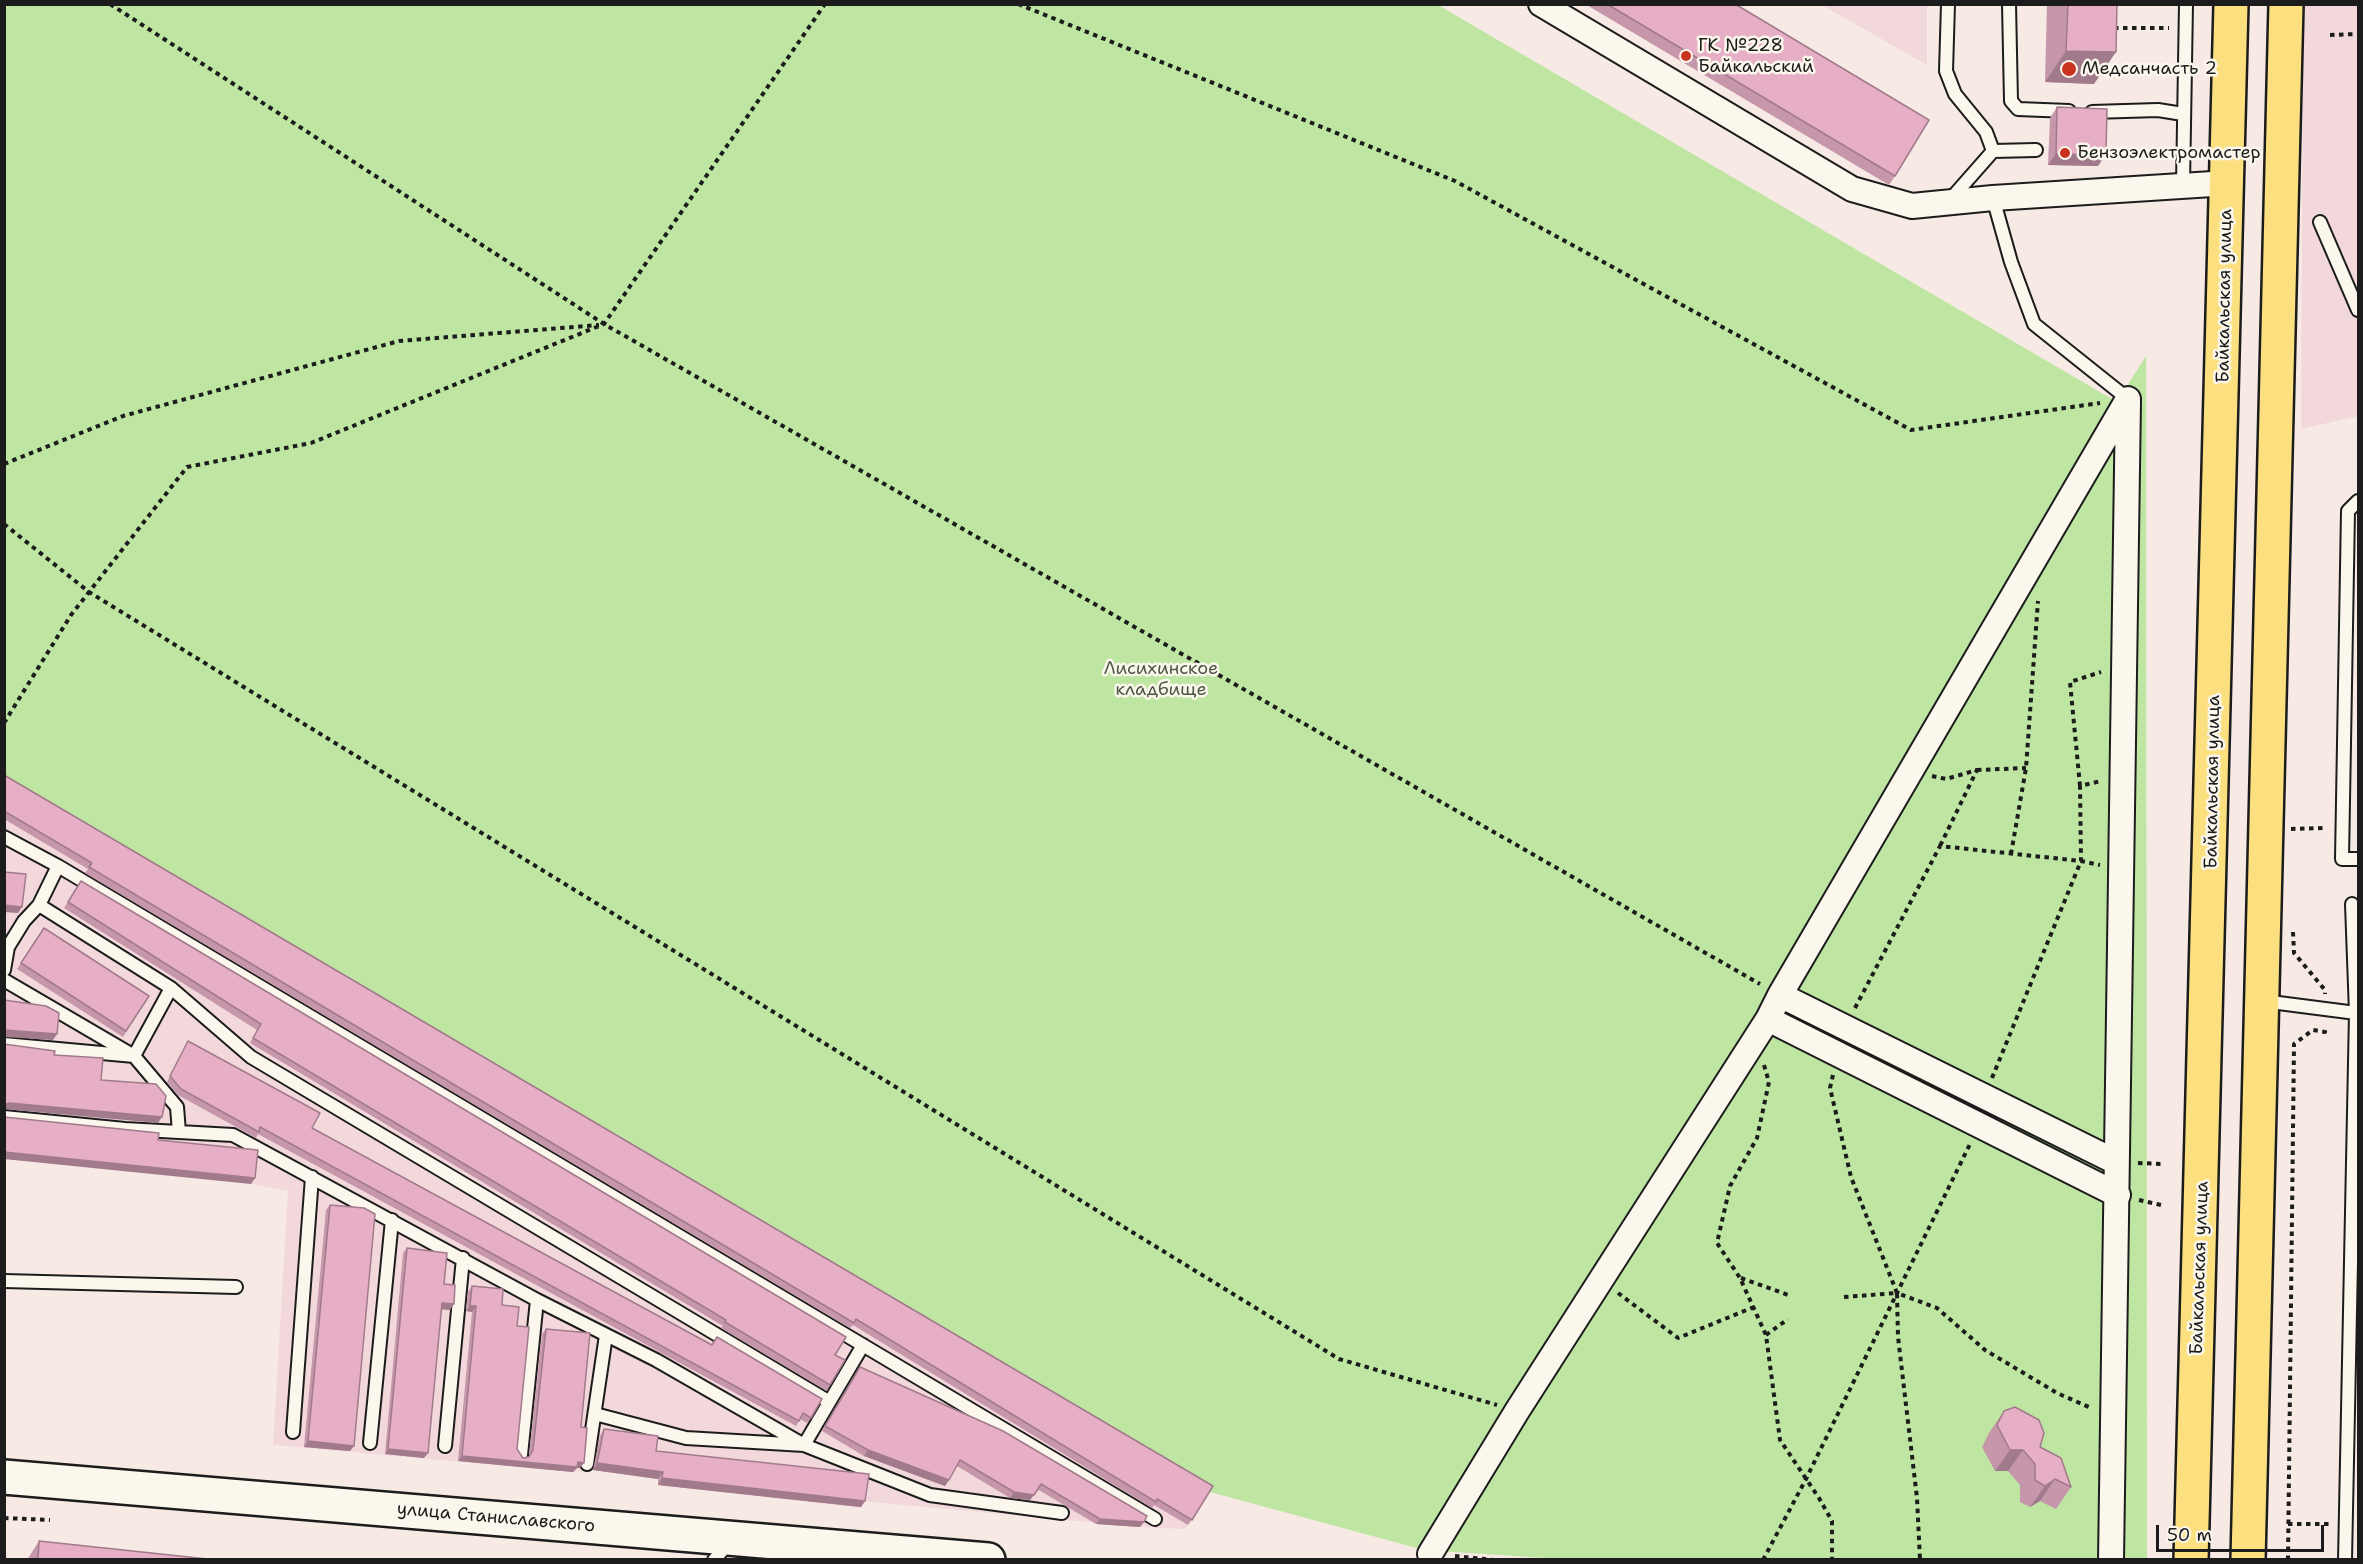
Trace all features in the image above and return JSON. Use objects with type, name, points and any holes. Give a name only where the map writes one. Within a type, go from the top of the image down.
[{"type":"main road","name":"Байкальская улица","points":[[2192,1560],[2231,4]]},
{"type":"main road","points":[[2248,1560],[2286,4]]},
{"type":"main road","name":"улица Станиславского","points":[[4,1478],[724,1549],[988,1560]]},
{"type":"street","points":[[1542,4],[1852,189],[1912,206],[1946,205],[1993,198],[2228,183]]},
{"type":"street","points":[[2111,1560],[2128,399]]},
{"type":"street","points":[[1430,1554],[1517,1411],[1762,1029],[1780,994],[2128,399]]},
{"type":"street","points":[[1780,994],[2116,1162]]},
{"type":"street","points":[[1762,1029],[1838,1054],[2118,1195]]},
{"type":"lane","points":[[1948,4],[1946,71],[1955,94],[1986,132],[1993,151]]},
{"type":"lane","points":[[2009,4],[2011,101],[2018,109],[2107,112],[2158,110],[2183,114]]},
{"type":"lane","points":[[2183,185],[2186,4]]},
{"type":"lane","points":[[1946,205],[1993,151],[2036,150]]},
{"type":"lane","points":[[1993,198],[2011,262],[2034,324],[2128,399]]},
{"type":"lane","points":[[2320,222],[2358,310]]},
{"type":"lane","points":[[2358,501],[2348,511],[2342,859],[2358,859]]},
{"type":"lane","points":[[4,837],[58,866],[1155,1519]]},
{"type":"lane","points":[[4,970],[8,947],[24,921],[39,905],[58,866]]},
{"type":"lane","points":[[2345,1560],[2351,1519],[2356,1234],[2356,1013],[2352,904]]},
{"type":"lane","points":[[39,905],[171,988],[251,1057],[828,1401]]},
{"type":"lane","points":[[4,980],[134,1056],[177,1107],[179,1132]]},
{"type":"lane","points":[[134,1056],[171,988]]},
{"type":"lane","points":[[2262,1001],[2356,1013]]},
{"type":"lane","points":[[4,1044],[134,1056]]},
{"type":"lane","points":[[4,1117],[232,1135],[537,1300],[656,1360],[804,1445],[930,1495],[1062,1514]]},
{"type":"lane","points":[[293,1432],[312,1177]]},
{"type":"lane","points":[[370,1443],[392,1220]]},
{"type":"lane","points":[[445,1446],[463,1258]]},
{"type":"lane","points":[[4,1281],[236,1287]]},
{"type":"lane","points":[[521,1455],[537,1300]]},
{"type":"lane","points":[[587,1464],[606,1335]]},
{"type":"lane","points":[[804,1445],[863,1345]]},
{"type":"lane","points":[[595,1414],[686,1438],[804,1445]]},
{"type":"path","points":[[110,4],[604,324],[1780,994]]},
{"type":"path","points":[[4,723],[71,615],[187,467],[311,443],[604,324],[825,4]]},
{"type":"path","points":[[1018,4],[1455,181],[1911,430],[2128,399]]},
{"type":"path","points":[[2110,28],[2185,28]]},
{"type":"path","points":[[2330,35],[2358,34]]},
{"type":"path","points":[[4,464],[123,416],[399,341],[604,324]]},
{"type":"path","points":[[4,524],[89,592],[1340,1359],[1517,1411]]},
{"type":"path","points":[[2011,854],[2026,768],[2039,592]]},
{"type":"path","points":[[1984,1096],[2081,861],[2080,786],[2070,682],[2124,666]]},
{"type":"path","points":[[1910,771],[1946,779],[1977,770],[2026,768]]},
{"type":"path","points":[[1845,1027],[1940,846],[1977,770]]},
{"type":"path","points":[[2080,786],[2122,776]]},
{"type":"path","points":[[2288,830],[2343,828]]},
{"type":"path","points":[[1940,846],[2081,861],[2121,869]]},
{"type":"path","points":[[1762,1029],[1769,1082],[1756,1138],[1730,1186],[1717,1243],[1740,1278],[1766,1335],[1780,1440],[1832,1521],[1832,1560]]},
{"type":"path","points":[[1838,1054],[1830,1088],[1851,1177],[1897,1293],[1899,1337],[1917,1498],[1920,1560]]},
{"type":"path","points":[[1763,1560],[1806,1479],[1979,1125]]},
{"type":"path","points":[[1740,1278],[1791,1296]]},
{"type":"path","points":[[1600,1280],[1678,1338],[1754,1307]]},
{"type":"path","points":[[1844,1297],[1897,1293],[1937,1308],[1985,1350],[2057,1393],[2114,1417]]},
{"type":"path","points":[[1766,1335],[1788,1319]]},
{"type":"path","points":[[4,1518],[50,1520]]},
{"type":"path","points":[[2288,1524],[2351,1519]]},
{"type":"path","points":[[1430,1554],[1493,1560]]},
{"type":"shaded area","points":[[1822,5],[1927,5],[1927,65]]},
{"type":"shaded area","points":[[2303,5],[2358,5],[2358,416],[2301,429]]},
{"type":"shaded area","points":[[5,783],[1210,1492],[1185,1529],[1140,1527],[862,1501],[861,1508],[658,1485],[658,1479],[596,1470],[573,1472],[273,1445],[288,1191],[251,1184],[5,1159]]},
{"type":"green space","name":"Лисихинское кладбище","points":[[5,5],[1438,5],[2117,402],[2146,356],[2147,1559],[1574,1560],[1424,1550],[1210,1492],[5,783]]},
{"type":"building","points":[[1607,4],[1735,4],[1929,120],[1895,176]]},
{"type":"building","points":[[2068,4],[2117,4],[2116,52],[2066,51]]},
{"type":"building","points":[[2057,107],[2107,109],[2106,155],[2056,154]]},
{"type":"building","points":[[4,775],[1213,1486],[1192,1520],[1157,1499],[1156,1502],[856,1319],[854,1323],[89,867],[92,863],[4,811]]},
{"type":"building","points":[[4,872],[26,874],[22,907],[4,905]]},
{"type":"building","points":[[81,881],[846,1337],[835,1355],[845,1360],[830,1385],[725,1322],[726,1320],[253,1038],[261,1024],[68,902]]},
{"type":"building","points":[[44,928],[149,996],[126,1031],[21,963]]},
{"type":"building","points":[[4,1000],[46,1006],[59,1013],[57,1034],[4,1031]]},
{"type":"building","points":[[188,1041],[320,1113],[312,1128],[712,1345],[717,1337],[822,1399],[811,1418],[803,1413],[799,1421],[260,1127],[259,1132],[181,1089],[170,1076]]},
{"type":"building","points":[[4,1044],[55,1051],[54,1055],[103,1058],[101,1080],[156,1084],[166,1096],[162,1117],[9,1103],[4,1105]]},
{"type":"building","points":[[4,1117],[159,1133],[158,1140],[258,1150],[255,1178],[4,1152]]},
{"type":"building","points":[[330,1205],[364,1208],[375,1214],[354,1446],[308,1441]]},
{"type":"building","points":[[407,1248],[447,1253],[444,1284],[455,1285],[454,1304],[442,1303],[428,1453],[388,1449]]},
{"type":"building","points":[[472,1286],[503,1289],[502,1305],[519,1307],[517,1326],[529,1327],[517,1449],[523,1458],[529,1457],[533,1450],[546,1329],[590,1333],[581,1427],[587,1428],[584,1463],[578,1462],[577,1467],[462,1456],[476,1306],[470,1306]]},
{"type":"building","points":[[860,1367],[1003,1431],[1147,1516],[1144,1522],[1100,1519],[1041,1484],[1034,1495],[1014,1492],[960,1460],[949,1480],[868,1450],[825,1426]]},
{"type":"building","points":[[2015,1407],[2039,1420],[2044,1433],[2040,1447],[2061,1458],[2071,1487],[2055,1479],[2045,1486],[2035,1480],[2035,1464],[2023,1450],[2010,1450],[1997,1425],[2004,1411]]},
{"type":"building","points":[[604,1429],[658,1436],[656,1451],[869,1474],[865,1501],[662,1478],[663,1472],[597,1463]]},
{"type":"building","points":[[39,1541],[217,1560],[38,1560]]},
{"type":"place","name":"ГК №228 Байкальский","points":[[1686,56]]},
{"type":"place","name":"Медсанчасть 2","points":[[2069,69]]},
{"type":"place","name":"Бензоэлектромастер","points":[[2065,153]]}]
